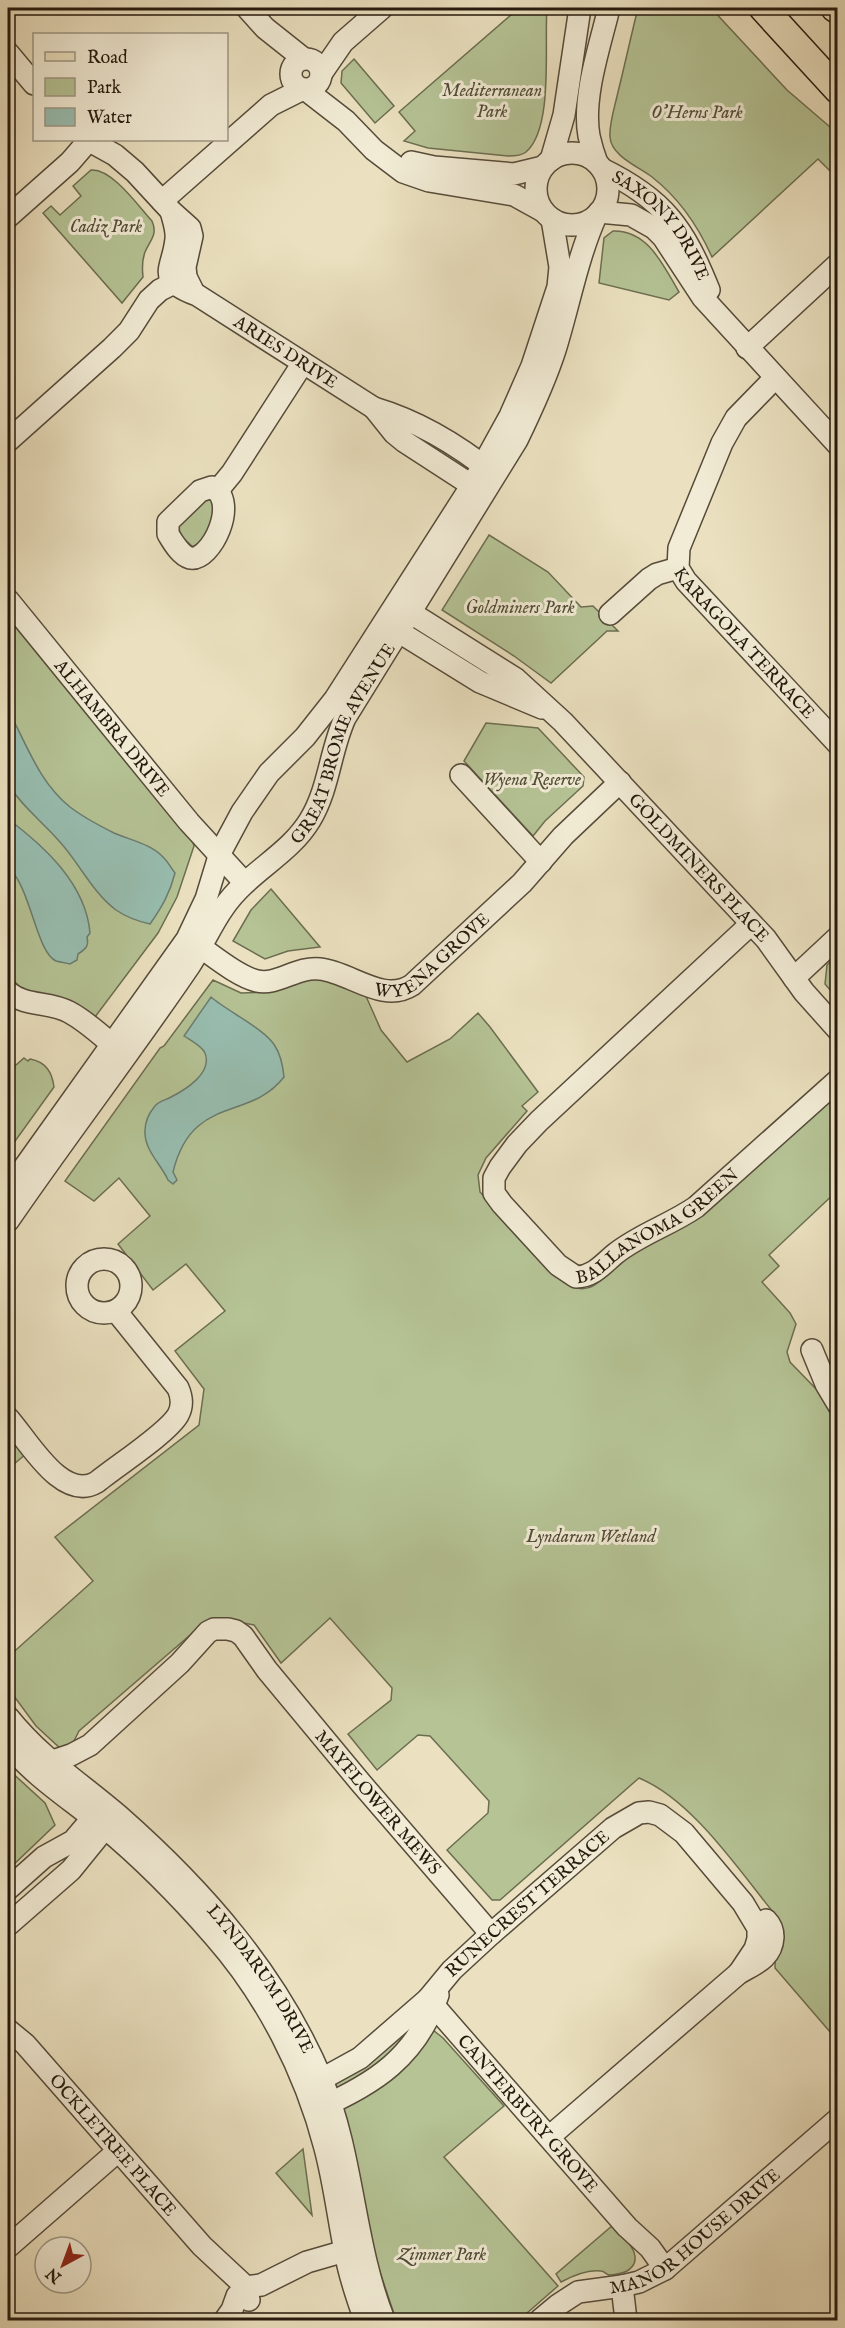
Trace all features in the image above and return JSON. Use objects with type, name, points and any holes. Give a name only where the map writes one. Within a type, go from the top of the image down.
[{"type":"main road","points":[[763,8],[837,90]]},
{"type":"street","points":[[247,8],[346,121],[374,150],[403,172],[429,181],[514,195],[562,224],[574,225],[586,222],[598,214],[608,191],[589,136],[587,114],[590,90],[609,8]]},
{"type":"street","points":[[166,206],[271,105],[382,8]]},
{"type":"street","points":[[548,215],[538,201],[536,189],[538,178],[547,163],[564,115],[580,8]]},
{"type":"street","points":[[748,8],[794,43]]},
{"type":"street","points":[[8,53],[33,83]]},
{"type":"street","points":[[8,217],[70,162],[87,141]]},
{"type":"street","points":[[8,441],[112,348],[129,331],[149,300],[160,290],[180,280],[184,267],[192,236],[190,228],[135,172],[115,155],[90,141]]},
{"type":"street","points":[[374,150],[397,159],[454,170],[514,174],[547,163],[562,154],[575,153],[586,156],[599,166]]},
{"type":"street","name":"SAXONY DRIVE","points":[[599,166],[652,200],[678,229],[690,246],[725,324]]},
{"type":"street","name":"SAXONY DRIVE","points":[[598,214],[631,215],[654,228],[672,250],[703,298],[837,445]]},
{"type":"street","name":"GREAT BROME AVENUE","points":[[194,943],[220,854],[254,792],[321,719],[391,627],[484,480],[517,440],[542,386],[572,292],[582,248],[598,214]]},
{"type":"street","name":"GREAT BROME AVENUE","points":[[484,480],[521,391],[558,287],[560,267],[548,215]]},
{"type":"street","points":[[747,348],[837,264]]},
{"type":"street","name":"ARIES DRIVE","points":[[180,280],[197,295],[374,408],[418,424],[484,480]]},
{"type":"street","points":[[218,490],[232,473],[303,363]]},
{"type":"street","name":"KARAGOLA TERRACE","points":[[775,378],[746,406],[726,436],[679,548],[678,568],[686,581],[837,744]]},
{"type":"street","points":[[610,614],[649,579],[657,574],[678,568]]},
{"type":"street","name":"ALHAMBRA DRIVE","points":[[8,600],[189,822],[244,882]]},
{"type":"street","name":"GOLDMINERS PLACE","points":[[403,608],[516,679],[554,713],[773,947],[816,1007],[837,1030]]},
{"type":"street","name":"GREAT BROME AVENUE","points":[[8,1220],[119,1050],[194,943],[244,882],[286,848],[309,822],[324,792],[332,752],[345,718],[391,627]]},
{"type":"street","name":"GOLDMINERS PLACE","points":[[391,627],[495,690],[554,713]]},
{"type":"street","points":[[461,775],[541,862]]},
{"type":"street","name":"WYENA GROVE","points":[[194,943],[243,975],[260,982],[270,982],[304,969],[318,969],[331,971],[384,991],[400,992],[421,978],[522,883],[563,836],[620,782]]},
{"type":"street","name":"BALLANOMA GREEN","points":[[751,924],[532,1128],[500,1167],[494,1178],[494,1193],[558,1265],[576,1277],[588,1275],[635,1240],[696,1207],[837,1080]]},
{"type":"street","points":[[794,978],[837,937]]},
{"type":"street","points":[[8,992],[24,1001],[68,1011],[119,1050]]},
{"type":"street","name":"GREAT BROME AVENUE","points":[[8,1191],[119,1050]]},
{"type":"street","points":[[8,1418],[56,1476],[76,1487],[85,1487],[97,1482],[169,1426],[179,1413],[181,1395],[178,1388],[116,1311]]},
{"type":"street","points":[[812,1350],[822,1376],[837,1404]]},
{"type":"street","name":"MAYFLOWER MEWS","points":[[50,1762],[71,1755],[90,1744],[180,1663],[208,1632],[214,1629],[237,1631],[368,1791],[491,1934]]},
{"type":"street","name":"LYNDARUM DRIVE","points":[[8,1717],[14,1743],[39,1776],[105,1816]]},
{"type":"street","name":"LYNDARUM DRIVE","points":[[14,1743],[50,1762],[77,1785],[222,1946],[271,2017],[313,2084],[322,2107],[342,2142],[372,2288],[384,2320]]},
{"type":"street","points":[[77,1785],[90,1744]]},
{"type":"street","name":"RUNECREST TERRACE","points":[[322,2107],[373,2082],[393,2065],[411,2046],[426,2024],[431,2002],[452,1970],[613,1828],[633,1802],[644,1798],[655,1798],[667,1804],[684,1833],[743,1903],[769,1924],[773,1933],[771,1950],[765,1958],[739,1973],[549,2137]]},
{"type":"street","points":[[8,1889],[44,1857],[74,1841],[105,1816]]},
{"type":"street","points":[[8,1924],[71,1870],[105,1816]]},
{"type":"street","name":"RUNECREST TERRACE","points":[[313,2084],[360,2058],[431,2002]]},
{"type":"street","name":"CANTERBURY GROVE","points":[[431,2002],[627,2227],[650,2248],[659,2272]]},
{"type":"street","name":"OCKLETREE PLACE","points":[[8,2018],[25,2044],[202,2246],[226,2283],[244,2294]]},
{"type":"street","name":"OCKLETREE PLACE","points":[[8,2030],[25,2044]]},
{"type":"street","name":"LYNDARUM DRIVE","points":[[322,2107],[325,2147],[345,2251],[365,2320]]},
{"type":"street","name":"MANOR HOUSE DRIVE","points":[[540,2320],[578,2292],[615,2287],[659,2272],[837,2119]]},
{"type":"street","points":[[8,2247],[118,2151]]},
{"type":"street","points":[[225,2320],[244,2294],[307,2262],[345,2251]]},
{"type":"street","points":[[615,2287],[612,2311],[616,2320]]},
{"type":"street","points":[[615,2287],[626,2320]]},
{"type":"street","points":[[237,2320],[244,2314],[244,2294]]},
{"type":"green space","name":"Mediterranean Park","points":[[519,8],[547,8],[544,105],[541,124],[535,140],[526,152],[508,156],[428,148],[404,141],[415,131],[399,112]]},
{"type":"green space","name":"O'Herns Park","points":[[638,8],[711,8],[787,90],[837,133],[837,165],[831,172],[818,159],[712,257],[701,234],[679,203],[662,185],[620,155],[612,144],[611,120]]},
{"type":"green space","points":[[354,59],[394,106],[375,123],[341,83],[342,71]]},
{"type":"green space","name":"Cadiz Park","points":[[91,170],[108,175],[116,182],[133,198],[154,226],[153,237],[143,258],[143,277],[122,303],[43,213],[51,206],[60,215],[81,196],[73,186]]},
{"type":"green space","points":[[613,231],[636,236],[645,243],[660,261],[679,292],[669,300],[599,283],[604,238]]},
{"type":"green space","points":[[211,495],[217,519],[201,545],[193,547],[180,535],[179,524]]},
{"type":"green space","name":"Goldminers Park","points":[[489,535],[548,572],[581,607],[593,606],[618,631],[607,631],[551,683],[514,656],[442,610]]},
{"type":"green space","points":[[8,615],[192,838],[194,846],[177,897],[158,933],[95,1017],[71,1001],[22,989],[8,975]]},
{"type":"green space","name":"Wyena Reserve","points":[[486,723],[538,728],[584,777],[583,786],[545,821],[533,836],[464,761]]},
{"type":"green space","points":[[271,889],[320,947],[288,951],[265,959],[233,941],[251,910]]},
{"type":"green space","points":[[837,955],[837,998],[825,984],[827,965]]},
{"type":"green space","name":"Lyndarum Wetland","points":[[317,978],[365,994],[381,1030],[407,1062],[450,1039],[478,1013],[490,1027],[538,1092],[522,1106],[527,1111],[486,1158],[478,1175],[480,1192],[557,1277],[576,1288],[584,1289],[597,1283],[619,1263],[837,1093],[837,1191],[769,1255],[779,1266],[762,1282],[790,1313],[796,1324],[787,1352],[790,1362],[817,1390],[837,1425],[837,2040],[775,1968],[777,1917],[697,1820],[659,1788],[639,1778],[500,1900],[492,1900],[447,1850],[488,1813],[489,1801],[430,1736],[418,1735],[377,1770],[348,1734],[391,1700],[392,1688],[330,1618],[281,1663],[254,1625],[222,1619],[203,1624],[79,1731],[73,1743],[61,1749],[36,1726],[8,1688],[8,1657],[93,1581],[55,1537],[199,1425],[204,1389],[175,1351],[225,1311],[186,1264],[153,1290],[118,1244],[150,1216],[119,1178],[94,1201],[65,1181],[160,1048],[164,1046],[213,980],[241,993],[267,992],[292,981]]},
{"type":"green space","points":[[24,1058],[28,1061],[36,1060],[44,1065],[50,1072],[54,1087],[8,1151],[8,1072]]},
{"type":"green space","points":[[8,1432],[26,1454],[8,1469]]},
{"type":"green space","points":[[8,1769],[45,1803],[55,1825],[8,1870]]},
{"type":"green space","points":[[420,2012],[408,2044],[334,2097],[327,2081]]},
{"type":"green space","name":"Zimmer Park","points":[[433,2030],[443,2038],[504,2106],[444,2157],[558,2286],[519,2320],[396,2320],[374,2254],[339,2109]]},
{"type":"green space","points":[[303,2149],[312,2215],[276,2173]]},
{"type":"green space","points":[[613,2225],[632,2247],[635,2260],[633,2266],[618,2274],[609,2275],[602,2271],[591,2271],[561,2282],[556,2274]]},
{"type":"water","points":[[8,710],[41,774],[59,797],[75,811],[97,824],[153,849],[175,873],[165,900],[150,924],[128,917],[108,903],[93,887],[67,850],[8,784]]},
{"type":"water","points":[[8,819],[49,854],[81,898],[90,933],[86,947],[78,954],[77,960],[70,964],[56,961],[49,955],[16,876],[8,867]]},
{"type":"water","points":[[211,997],[270,1040],[279,1053],[284,1077],[270,1091],[255,1100],[222,1112],[193,1131],[182,1147],[173,1172],[177,1180],[173,1184],[168,1180],[150,1151],[145,1138],[146,1124],[149,1114],[157,1104],[190,1085],[205,1067],[206,1060],[203,1050],[184,1036]]}]
